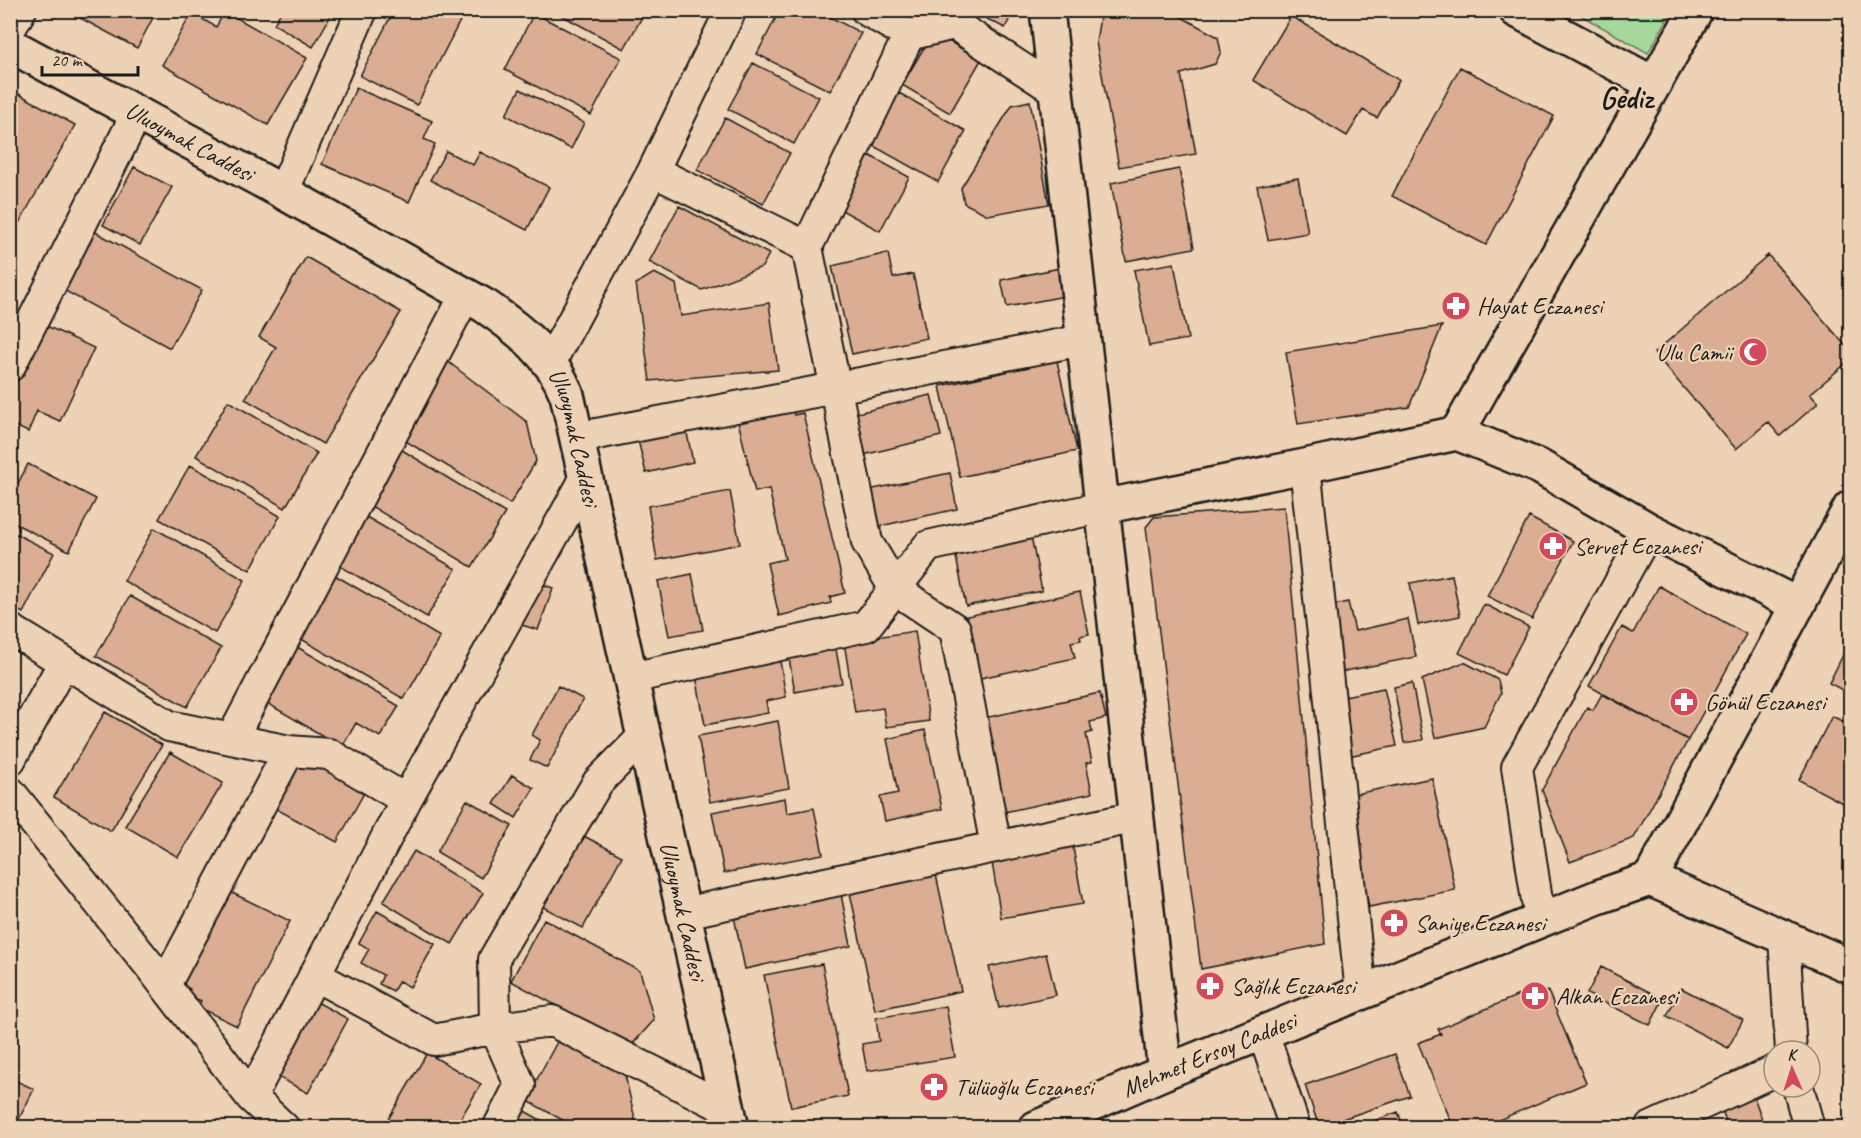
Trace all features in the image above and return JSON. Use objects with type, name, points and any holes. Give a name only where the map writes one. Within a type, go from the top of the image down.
[{"type":"street","points":[[10,29],[21,10]]},
{"type":"street","points":[[283,192],[362,10]]},
{"type":"street","points":[[550,363],[653,171],[731,10]]},
{"type":"street","points":[[866,10],[909,35],[954,24],[1055,90]]},
{"type":"street","points":[[1047,10],[1165,1072]]},
{"type":"street","points":[[1516,10],[1654,84]]},
{"type":"street","points":[[1457,433],[1696,10]]},
{"type":"street","points":[[909,35],[807,247],[867,542],[895,589],[955,630],[996,847]]},
{"type":"street","name":"Uluoymak Caddesi","points":[[10,45],[283,192],[465,296],[509,322],[550,363],[567,395],[730,1118]]},
{"type":"street","points":[[10,366],[137,113]]},
{"type":"street","points":[[653,171],[807,247]]},
{"type":"street","points":[[232,738],[465,296]]},
{"type":"street","points":[[576,438],[1083,340]]},
{"type":"street","points":[[631,678],[866,626],[928,546],[1457,433],[1540,468],[1649,530],[1798,605]]},
{"type":"street","points":[[1305,466],[1361,993]]},
{"type":"street","points":[[251,1097],[406,800],[585,479]]},
{"type":"street","points":[[1851,508],[1650,879],[1851,966]]},
{"type":"street","points":[[1540,921],[1517,767],[1649,530]]},
{"type":"street","points":[[10,629],[169,726],[289,751],[330,754],[406,800]]},
{"type":"street","points":[[10,760],[64,662]]},
{"type":"street","points":[[498,1128],[520,1085],[495,1028],[494,959],[597,782],[644,736]]},
{"type":"street","points":[[165,985],[289,751]]},
{"type":"street","points":[[10,792],[165,985],[251,1097],[284,1128]]},
{"type":"street","points":[[684,913],[1137,817]]},
{"type":"street","name":"Mehmet Ersoy Caddesi","points":[[1036,1128],[1263,1032],[1598,897],[1650,879]]},
{"type":"street","points":[[1784,937],[1790,1039]]},
{"type":"street","points":[[314,975],[434,1040],[495,1028],[552,1021],[730,1118]]},
{"type":"street","points":[[1263,1032],[1295,1128]]},
{"type":"street","points":[[1650,1128],[1705,1116],[1762,1079]]},
{"type":"street","points":[[1801,1099],[1809,1128]]},
{"type":"green space","points":[[1573,11],[1672,11],[1648,53]]},
{"type":"building","points":[[65,10],[157,10],[137,48]]},
{"type":"building","points":[[282,10],[334,10],[313,47],[274,24]]},
{"type":"building","points":[[394,10],[465,11],[417,105],[360,76]]},
{"type":"building","points":[[552,10],[646,10],[624,49]]},
{"type":"building","points":[[780,10],[817,10],[861,33],[830,91],[757,54]]},
{"type":"building","points":[[969,10],[1014,10],[1005,28]]},
{"type":"building","points":[[1101,10],[1169,10],[1218,37],[1221,52],[1215,64],[1181,74],[1196,154],[1119,167],[1096,42]]},
{"type":"building","points":[[225,11],[307,58],[268,125],[162,65],[192,13],[216,27]]},
{"type":"building","points":[[534,13],[621,58],[591,115],[505,70]]},
{"type":"building","points":[[1291,16],[1399,80],[1377,118],[1363,110],[1347,136],[1253,80]]},
{"type":"building","points":[[933,32],[981,60],[950,113],[902,85]]},
{"type":"building","points":[[753,63],[819,97],[794,144],[728,109]]},
{"type":"building","points":[[1460,67],[1554,116],[1486,245],[1392,196]]},
{"type":"building","points":[[356,88],[432,121],[424,139],[435,144],[409,202],[322,164]]},
{"type":"building","points":[[10,89],[75,125],[10,239]]},
{"type":"building","points":[[520,89],[584,123],[571,149],[506,115]]},
{"type":"building","points":[[899,93],[966,131],[938,182],[870,144]]},
{"type":"building","points":[[1030,101],[1049,204],[988,215],[964,203],[961,188],[1012,105]]},
{"type":"building","points":[[725,118],[790,153],[763,204],[697,170]]},
{"type":"building","points":[[446,151],[473,165],[480,152],[549,187],[527,230],[430,180]]},
{"type":"building","points":[[865,153],[909,177],[880,231],[836,207]]},
{"type":"building","points":[[134,167],[172,187],[140,245],[103,225]]},
{"type":"building","points":[[1179,169],[1194,248],[1126,261],[1111,183]]},
{"type":"building","points":[[1298,178],[1308,233],[1268,240],[1257,186]]},
{"type":"building","points":[[679,206],[769,254],[762,267],[702,290],[649,262]]},
{"type":"building","points":[[90,229],[202,290],[170,348],[58,287]]},
{"type":"building","points":[[888,253],[893,278],[913,274],[927,338],[852,354],[832,266]]},
{"type":"building","name":"Ulu Camii","points":[[1768,255],[1850,351],[1850,360],[1810,394],[1818,403],[1780,436],[1768,422],[1736,449],[1654,353]]},
{"type":"building","points":[[306,257],[401,312],[323,444],[245,399],[276,347],[259,337]]},
{"type":"building","points":[[1174,263],[1188,339],[1149,346],[1134,270]]},
{"type":"building","points":[[1060,268],[1065,296],[1007,307],[1001,280]]},
{"type":"building","points":[[654,273],[676,284],[681,316],[769,303],[778,370],[650,381],[636,284]]},
{"type":"building","points":[[40,323],[94,348],[60,421],[37,411],[28,432],[10,424],[10,387]]},
{"type":"building","points":[[1442,326],[1409,407],[1298,424],[1286,352]]},
{"type":"building","points":[[447,361],[527,422],[536,461],[510,504],[404,440]]},
{"type":"building","points":[[1057,361],[1077,451],[960,477],[940,386]]},
{"type":"building","points":[[931,395],[941,436],[851,458],[841,417]]},
{"type":"building","points":[[228,401],[317,453],[285,508],[196,456]]},
{"type":"building","points":[[793,409],[794,415],[803,413],[845,593],[830,597],[831,603],[779,616],[767,563],[785,559],[769,489],[755,492],[736,413]]},
{"type":"building","points":[[686,429],[693,462],[646,473],[638,440]]},
{"type":"building","points":[[394,445],[505,513],[472,567],[361,500]]},
{"type":"building","points":[[28,464],[96,499],[69,551],[10,521],[10,499]]},
{"type":"building","points":[[190,465],[280,516],[250,570],[159,519]]},
{"type":"building","points":[[950,473],[957,509],[867,529],[859,492]]},
{"type":"building","points":[[730,491],[740,544],[657,560],[648,506]]},
{"type":"building","points":[[1284,507],[1325,944],[1201,969],[1146,527],[1154,517]]},
{"type":"building","points":[[356,511],[456,569],[427,617],[328,559]]},
{"type":"building","points":[[1529,517],[1573,541],[1532,619],[1487,596]]},
{"type":"building","points":[[154,528],[245,580],[215,633],[124,581]]},
{"type":"building","points":[[10,531],[54,553],[23,613],[10,606]]},
{"type":"building","points":[[1031,536],[1042,591],[966,606],[955,552]]},
{"type":"building","points":[[333,574],[440,637],[404,699],[296,636]]},
{"type":"building","points":[[692,574],[703,630],[669,636],[658,581]]},
{"type":"building","points":[[1452,575],[1460,616],[1418,625],[1410,583]]},
{"type":"building","points":[[530,580],[553,588],[538,630],[515,623]]},
{"type":"building","points":[[1659,586],[1746,634],[1688,740],[1589,686],[1622,627],[1633,633]]},
{"type":"building","points":[[1080,592],[1089,634],[1080,636],[1081,640],[1071,642],[1075,658],[980,678],[967,616]]},
{"type":"building","points":[[130,596],[221,648],[187,707],[96,656]]},
{"type":"building","points":[[1348,602],[1355,631],[1408,619],[1416,657],[1335,673],[1321,608]]},
{"type":"building","points":[[1484,604],[1529,627],[1504,675],[1459,653]]},
{"type":"building","points":[[915,631],[929,721],[886,727],[883,708],[855,712],[844,642]]},
{"type":"building","points":[[1850,641],[1850,694],[1829,683]]},
{"type":"building","points":[[292,644],[399,706],[380,737],[356,723],[342,747],[260,699]]},
{"type":"building","points":[[835,644],[842,683],[795,692],[788,653]]},
{"type":"building","points":[[779,655],[786,697],[766,701],[768,713],[705,725],[695,670]]},
{"type":"building","points":[[1464,662],[1498,680],[1501,693],[1484,727],[1435,738],[1422,680]]},
{"type":"building","points":[[1412,683],[1423,740],[1404,743],[1394,687]]},
{"type":"building","points":[[558,686],[583,699],[547,768],[530,760],[540,740],[532,735]]},
{"type":"building","points":[[1384,688],[1397,746],[1348,756],[1335,698]]},
{"type":"building","points":[[1100,693],[1106,718],[1090,722],[1092,732],[1086,734],[1092,762],[1086,763],[1092,793],[1004,812],[984,718]]},
{"type":"building","points":[[1602,694],[1688,740],[1634,838],[1570,862],[1542,790],[1587,707],[1593,710]]},
{"type":"building","points":[[105,712],[162,745],[111,831],[54,797]]},
{"type":"building","points":[[1832,716],[1850,725],[1850,807],[1799,780]]},
{"type":"building","points":[[778,721],[789,788],[710,802],[698,736]]},
{"type":"building","points":[[925,730],[942,809],[885,821],[880,797],[898,793],[887,739]]},
{"type":"building","points":[[170,752],[223,783],[178,857],[125,826]]},
{"type":"building","points":[[298,754],[365,791],[337,842],[269,805]]},
{"type":"building","points":[[512,775],[534,788],[516,818],[494,804]]},
{"type":"building","points":[[1432,778],[1455,890],[1369,907],[1346,796]]},
{"type":"building","points":[[785,798],[787,813],[814,808],[823,854],[724,873],[712,812]]},
{"type":"building","points":[[467,800],[512,826],[481,878],[437,852]]},
{"type":"building","points":[[582,835],[622,856],[583,928],[543,907]]},
{"type":"building","points":[[1072,842],[1083,904],[1001,918],[991,856]]},
{"type":"building","points":[[414,851],[483,893],[452,944],[383,902]]},
{"type":"building","points":[[935,870],[961,991],[875,1010],[849,888]]},
{"type":"building","points":[[224,889],[290,921],[237,1026],[198,1007],[201,1001],[187,995],[190,989],[177,982]]},
{"type":"building","points":[[840,889],[851,946],[745,969],[733,912]]},
{"type":"building","points":[[377,911],[435,944],[410,987],[399,981],[393,991],[379,984],[383,975],[361,963],[369,949],[359,943]]},
{"type":"building","points":[[544,919],[640,971],[654,1020],[631,1046],[511,981]]},
{"type":"building","points":[[1046,954],[1056,995],[999,1008],[989,967]]},
{"type":"building","points":[[822,964],[848,1096],[791,1107],[764,975]]},
{"type":"building","points":[[1601,967],[1663,999],[1650,1025],[1587,994]]},
{"type":"building","points":[[1681,988],[1743,1020],[1728,1048],[1667,1016]]},
{"type":"building","points":[[1548,991],[1586,1083],[1480,1128],[1454,1128],[1418,1043],[1441,1034],[1438,1029],[1519,995],[1522,1001]]},
{"type":"building","points":[[306,996],[348,1019],[308,1093],[265,1070]]},
{"type":"building","points":[[946,1006],[955,1057],[867,1071],[862,1044],[879,1041],[876,1018]]},
{"type":"building","points":[[558,1040],[625,1075],[637,1128],[577,1128],[526,1100]]},
{"type":"building","points":[[427,1053],[481,1084],[455,1128],[383,1128]]},
{"type":"building","points":[[1395,1054],[1410,1096],[1319,1127],[1305,1085]]},
{"type":"building","points":[[10,1078],[34,1089],[15,1127],[10,1125]]},
{"type":"building","points":[[1753,1094],[1765,1128],[1728,1128],[1721,1106]]},
{"type":"building","points":[[521,1109],[555,1128],[511,1128]]},
{"type":"building","points":[[1398,1112],[1404,1128],[1367,1128],[1366,1124]]},
{"type":"place","name":"Hayat Eczanesi","points":[[1456,306]]},
{"type":"place","name":"Ulu Camii","points":[[1753,352]]},
{"type":"place","name":"Servet Eczanesi","points":[[1553,546]]},
{"type":"place","name":"Gönül Eczanesi","points":[[1684,702]]},
{"type":"place","name":"Saniye Eczanesi","points":[[1394,923]]},
{"type":"place","name":"Sağlık Eczanesi","points":[[1210,986]]},
{"type":"place","name":"Alkan Eczanesi","points":[[1535,996]]},
{"type":"place","name":"Tülüoğlu Eczanesi","points":[[934,1087]]},
{"type":"district","name":"Gediz","points":[[1626,98]]}]
